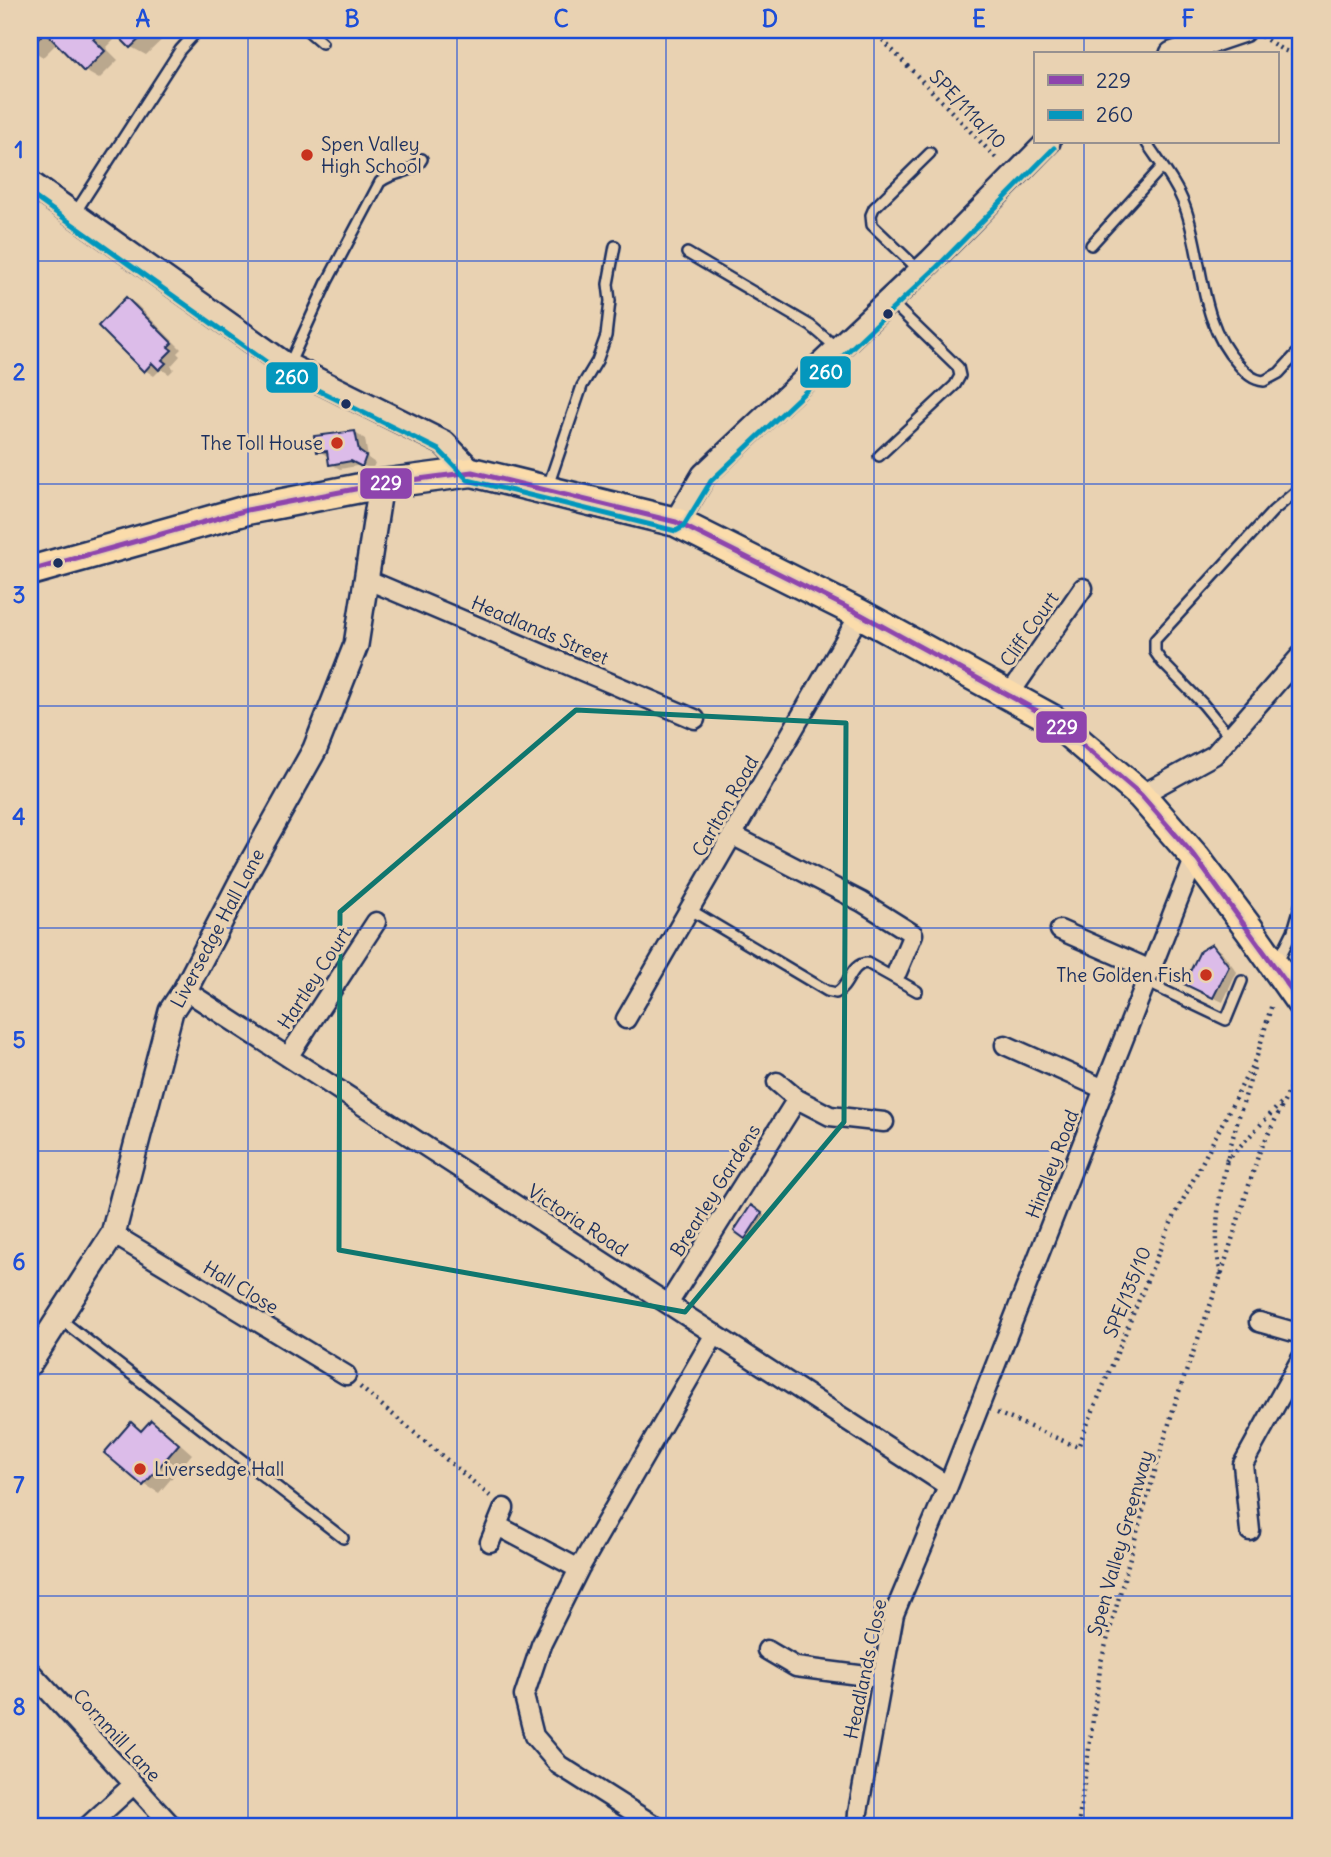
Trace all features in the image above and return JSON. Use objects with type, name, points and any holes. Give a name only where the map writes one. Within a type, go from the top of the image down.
[{"type":"main road","points":[[30,570],[247,510],[381,484],[472,472],[677,522],[860,614],[1052,719],[1141,795],[1195,857],[1289,984]]},
{"type":"street","points":[[1176,52],[1200,41],[1243,30]]},
{"type":"street","points":[[677,522],[704,475],[921,271],[1046,144]]},
{"type":"street","points":[[30,183],[289,366],[444,443],[472,472]]},
{"type":"street","name":"Liversedge Hall Lane","points":[[30,1363],[113,1234],[171,1011],[185,990],[244,876],[315,749],[356,645],[381,484]]},
{"type":"street","name":"Headlands Street","points":[[368,580],[695,719]]},
{"type":"street","name":"Cliff Court","points":[[1009,695],[1083,588]]},
{"type":"street","name":"Carlton Road","points":[[626,1019],[860,614]]},
{"type":"street","points":[[1141,795],[1214,755],[1301,654]]},
{"type":"street","points":[[732,835],[862,902],[913,934],[897,972]]},
{"type":"street","name":"Hindley Road","points":[[948,1486],[1195,857]]},
{"type":"street","name":"Hartley Court","points":[[288,1057],[376,922]]},
{"type":"street","points":[[1060,930],[1148,976]]},
{"type":"street","name":"Victoria Road","points":[[185,990],[948,1486]]},
{"type":"street","points":[[1005,1045],[1104,1089]]},
{"type":"street","points":[[777,1082],[797,1098],[830,1116],[884,1122]]},
{"type":"street","name":"Brearley Gardens","points":[[668,1304],[797,1098]]},
{"type":"street","name":"Hall Close","points":[[113,1234],[346,1375]]},
{"type":"street","points":[[1259,1322],[1301,1334]]},
{"type":"street","points":[[657,1827],[559,1765],[534,1736],[524,1696],[541,1645],[579,1569],[715,1334]]},
{"type":"street","points":[[1250,1531],[1243,1464],[1301,1359]]},
{"type":"street","name":"Headlands Close","points":[[857,1827],[894,1614],[948,1486]]},
{"type":"street","points":[[504,1508],[494,1534],[579,1569]]},
{"type":"street","points":[[766,1650],[796,1667],[882,1678]]},
{"type":"street","name":"Cornmill Lane","points":[[30,1671],[173,1827]]},
{"type":"street","points":[[87,1827],[134,1784]]},
{"type":"lane","points":[[74,214],[180,50],[198,30]]},
{"type":"lane","points":[[307,30],[322,43]]},
{"type":"lane","points":[[1147,144],[1184,205],[1196,245],[1201,284],[1223,346],[1249,376],[1264,381],[1279,373],[1301,349]]},
{"type":"lane","points":[[921,271],[872,225],[871,215],[874,208],[930,153]]},
{"type":"lane","points":[[289,366],[327,282],[380,182],[389,175],[412,169],[422,159]]},
{"type":"lane","points":[[1091,245],[1162,167]]},
{"type":"lane","points":[[547,490],[582,386],[597,361],[606,336],[610,301],[608,284],[615,246]]},
{"type":"lane","points":[[687,253],[811,326],[838,349]]},
{"type":"lane","points":[[879,456],[955,385],[960,376],[958,367],[889,300]]},
{"type":"lane","points":[[1230,737],[1203,704],[1161,662],[1155,652],[1155,640],[1273,511],[1301,487]]},
{"type":"lane","points":[[1289,984],[1293,931],[1301,903]]},
{"type":"lane","points":[[689,909],[827,991],[836,993],[844,990],[855,968],[867,963],[917,991]]},
{"type":"lane","points":[[1148,976],[1226,1020],[1242,981]]},
{"type":"lane","points":[[59,1318],[343,1538]]},
{"type":"path","name":"SPE/111a/10","points":[[873,30],[1014,177]]},
{"type":"path","points":[[1252,30],[1282,49],[1301,57]]},
{"type":"path","name":"Spen Valley Greenway","points":[[1221,1275],[1216,1251],[1226,1161],[1257,1056],[1289,984]]},
{"type":"path","name":"SPE/135/10","points":[[980,1406],[1078,1447],[1170,1225],[1257,1056]]},
{"type":"path","name":"Spen Valley Greenway","points":[[1078,1827],[1101,1662],[1176,1400],[1221,1275],[1259,1153],[1301,1060]]},
{"type":"path","name":"Spen Valley Greenway","points":[[1226,1161],[1287,1096]]},
{"type":"path","points":[[346,1375],[504,1508]]},
{"type":"highlighted area","points":[[576,710],[846,723],[844,1122],[685,1312],[339,1250],[340,912]]},
{"type":"building","points":[[30,30],[102,30],[93,39],[105,51],[84,72],[45,32],[30,47]]},
{"type":"building","points":[[112,30],[149,30],[130,48]]},
{"type":"building","points":[[126,297],[172,343],[168,347],[172,350],[162,360],[166,363],[159,370],[152,363],[144,372],[98,326]]},
{"type":"building","name":"The Toll House","points":[[355,431],[359,451],[366,456],[362,467],[351,461],[329,465],[327,451],[317,452],[314,436]]},
{"type":"building","name":"The Golden Fish","points":[[1212,944],[1229,966],[1213,998],[1184,984],[1200,951]]},
{"type":"building","points":[[751,1205],[762,1213],[745,1239],[734,1231]]},
{"type":"building","name":"Liversedge Hall","points":[[151,1420],[179,1444],[143,1486],[104,1453],[131,1422],[141,1431]]},
{"type":"transit line","name":"260","points":[[30,194],[279,371],[439,450],[468,480],[676,531],[683,527],[711,481],[937,267],[1054,148]]},
{"type":"transit line","name":"229","points":[[30,571],[247,510],[381,484],[472,472],[676,522],[860,614],[1052,719],[1141,795],[1195,857],[1301,1003]]},
{"type":"place","name":"Spen Valley High School","points":[[307,155]]},
{"type":"place","name":"The Toll House","points":[[337,443]]},
{"type":"place","name":"The Golden Fish","points":[[1206,975]]},
{"type":"place","name":"Liversedge Hall","points":[[140,1469]]}]
